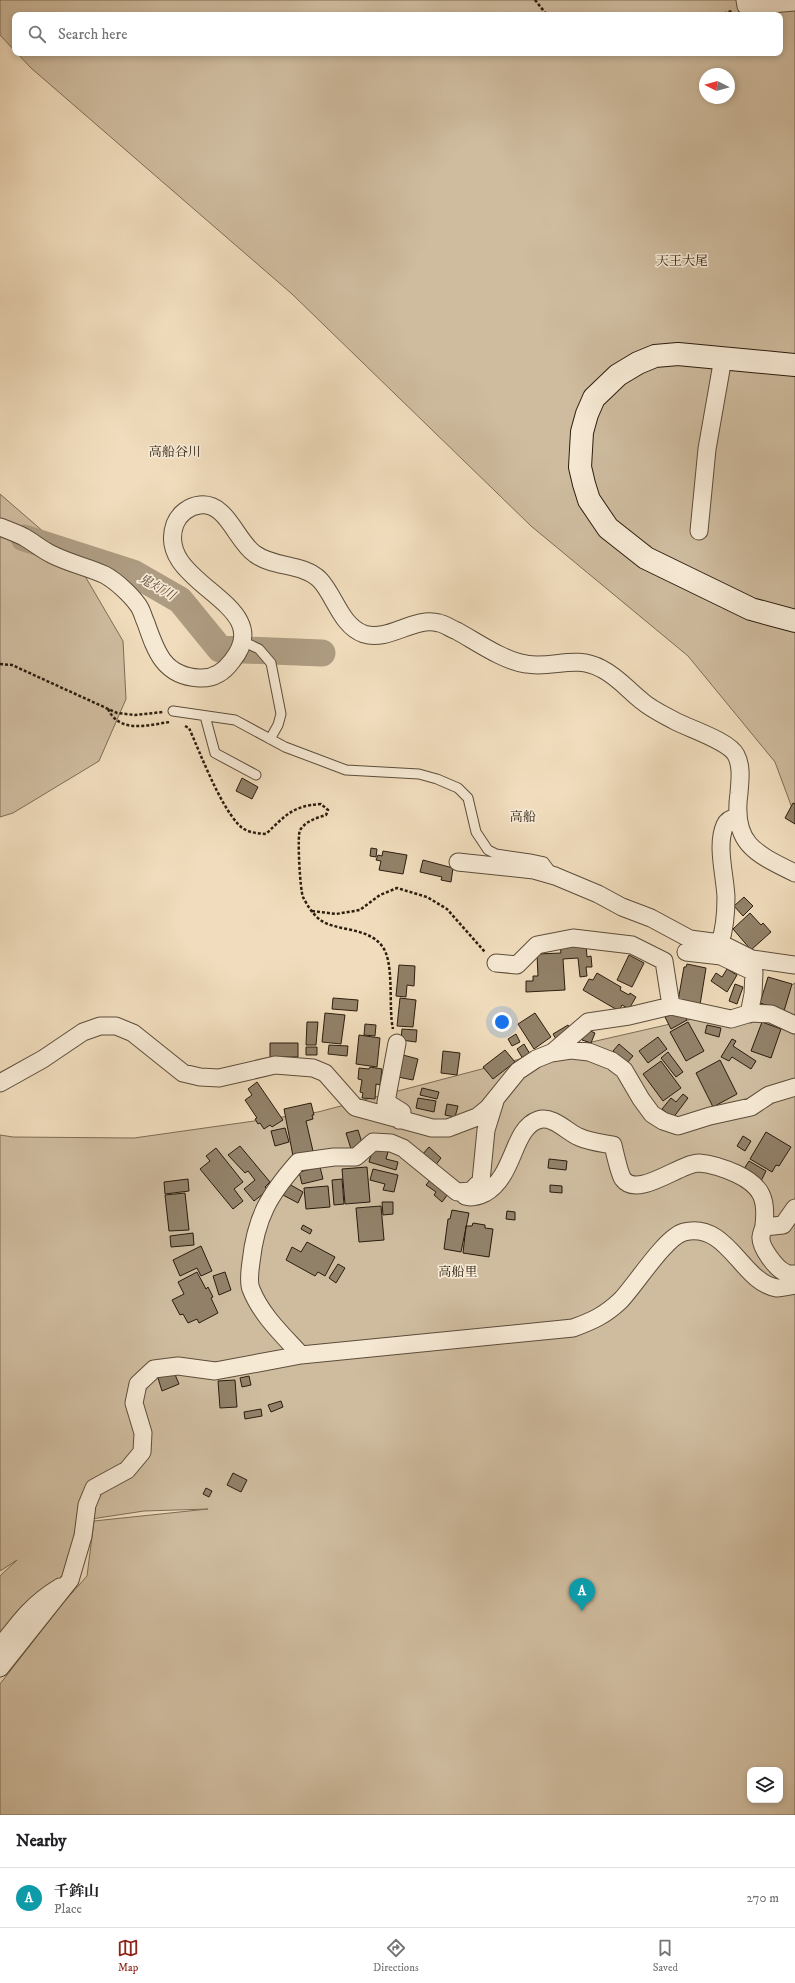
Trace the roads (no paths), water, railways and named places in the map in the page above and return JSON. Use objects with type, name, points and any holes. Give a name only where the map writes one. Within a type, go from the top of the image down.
[{"type":"street","points":[[746,0],[746,6],[795,2]]},
{"type":"street","points":[[795,365],[678,354],[656,356],[618,375],[603,387],[594,398],[587,414],[582,432],[580,467],[590,500],[608,528],[646,558],[751,609],[795,621]]},
{"type":"street","points":[[698,531],[707,449],[723,358]]},
{"type":"street","points":[[0,527],[23,536],[56,556],[107,576],[140,607],[158,654],[168,668],[183,676],[199,678],[212,677],[226,668],[237,656],[242,641],[242,626],[236,613],[185,568],[176,556],[173,540],[174,526],[180,515],[190,508],[201,505],[213,507],[224,515],[243,544],[255,555],[267,561],[308,571],[320,580],[347,622],[363,634],[378,635],[425,622],[440,623],[500,654],[524,664],[542,665],[568,661],[586,662],[602,668],[624,683],[643,702],[673,720],[720,742],[735,751],[740,765],[737,817],[738,826],[744,838],[752,848],[766,858],[795,873]]},
{"type":"street","points":[[720,943],[724,929],[726,897],[721,855],[723,838],[725,825],[730,820],[737,817]]},
{"type":"street","points":[[458,862],[534,870],[555,876],[598,894],[622,907],[651,918],[690,939],[720,943],[752,959],[795,965]]},
{"type":"street","points":[[496,963],[517,965],[537,945],[573,938],[632,945],[664,961],[671,1006]]},
{"type":"street","points":[[686,952],[722,956],[754,972],[753,994],[749,1014]]},
{"type":"street","points":[[551,1053],[588,1022],[629,1016],[671,1006],[732,1019],[749,1014],[771,1014],[795,1025]]},
{"type":"street","points":[[0,1083],[43,1059],[83,1032],[100,1026],[116,1026],[133,1033],[183,1073],[200,1078],[220,1078],[275,1066],[313,1068],[325,1073],[355,1107],[432,1128],[448,1128],[477,1117],[518,1071],[536,1059],[551,1053],[571,1050],[590,1052],[612,1061],[624,1070],[641,1100],[652,1114],[663,1121],[678,1126],[710,1116],[751,1107],[769,1095],[795,1087]]},
{"type":"street","points":[[397,1043],[386,1102],[402,1112],[399,1120]]},
{"type":"street","points":[[457,1192],[471,1191],[480,1181],[486,1130],[496,1097]]},
{"type":"street","points":[[301,1355],[262,1310],[250,1288],[252,1245],[258,1220],[277,1185],[298,1162],[319,1158],[356,1157],[373,1142],[391,1143],[403,1148],[457,1192],[467,1197],[480,1196],[495,1187],[506,1171],[513,1152],[527,1126],[539,1119],[553,1121],[579,1137],[613,1144],[623,1179],[633,1186],[644,1185],[698,1163],[714,1166],[738,1174],[756,1186],[764,1196],[764,1227],[761,1238],[765,1250],[774,1264],[786,1273],[795,1274]]},
{"type":"street","points":[[764,1227],[783,1225],[795,1208]]},
{"type":"street","points":[[0,1668],[70,1580],[83,1536],[87,1505],[94,1488],[127,1470],[142,1452],[143,1433],[134,1403],[138,1384],[154,1369],[178,1366],[216,1371],[301,1355],[573,1328],[600,1318],[620,1300],[665,1246],[683,1232],[702,1232],[714,1235],[760,1280],[777,1288],[795,1285]]},
{"type":"street","points":[[0,1647],[23,1616],[40,1599],[70,1580]]},
{"type":"lane","points":[[242,641],[259,649],[271,663],[281,714],[278,725],[270,739]]},
{"type":"lane","points":[[173,711],[235,720],[270,739],[346,770],[419,774],[437,778],[458,788],[468,798],[476,832],[488,850],[496,854],[544,862],[555,876]]},
{"type":"lane","points":[[205,716],[215,752],[256,775]]},
{"type":"waterway","name":"鬼灯川","points":[[24,538],[133,573],[180,600],[220,649],[322,653]]},
{"type":"place","name":"千鉾山","points":[[582,1611]]},
{"type":"district","name":"天王大尾","points":[[682,261]]},
{"type":"district","name":"高船谷川","points":[[175,452]]},
{"type":"district","name":"高船","points":[[523,817]]},
{"type":"district","name":"高船里","points":[[458,1272]]}]
